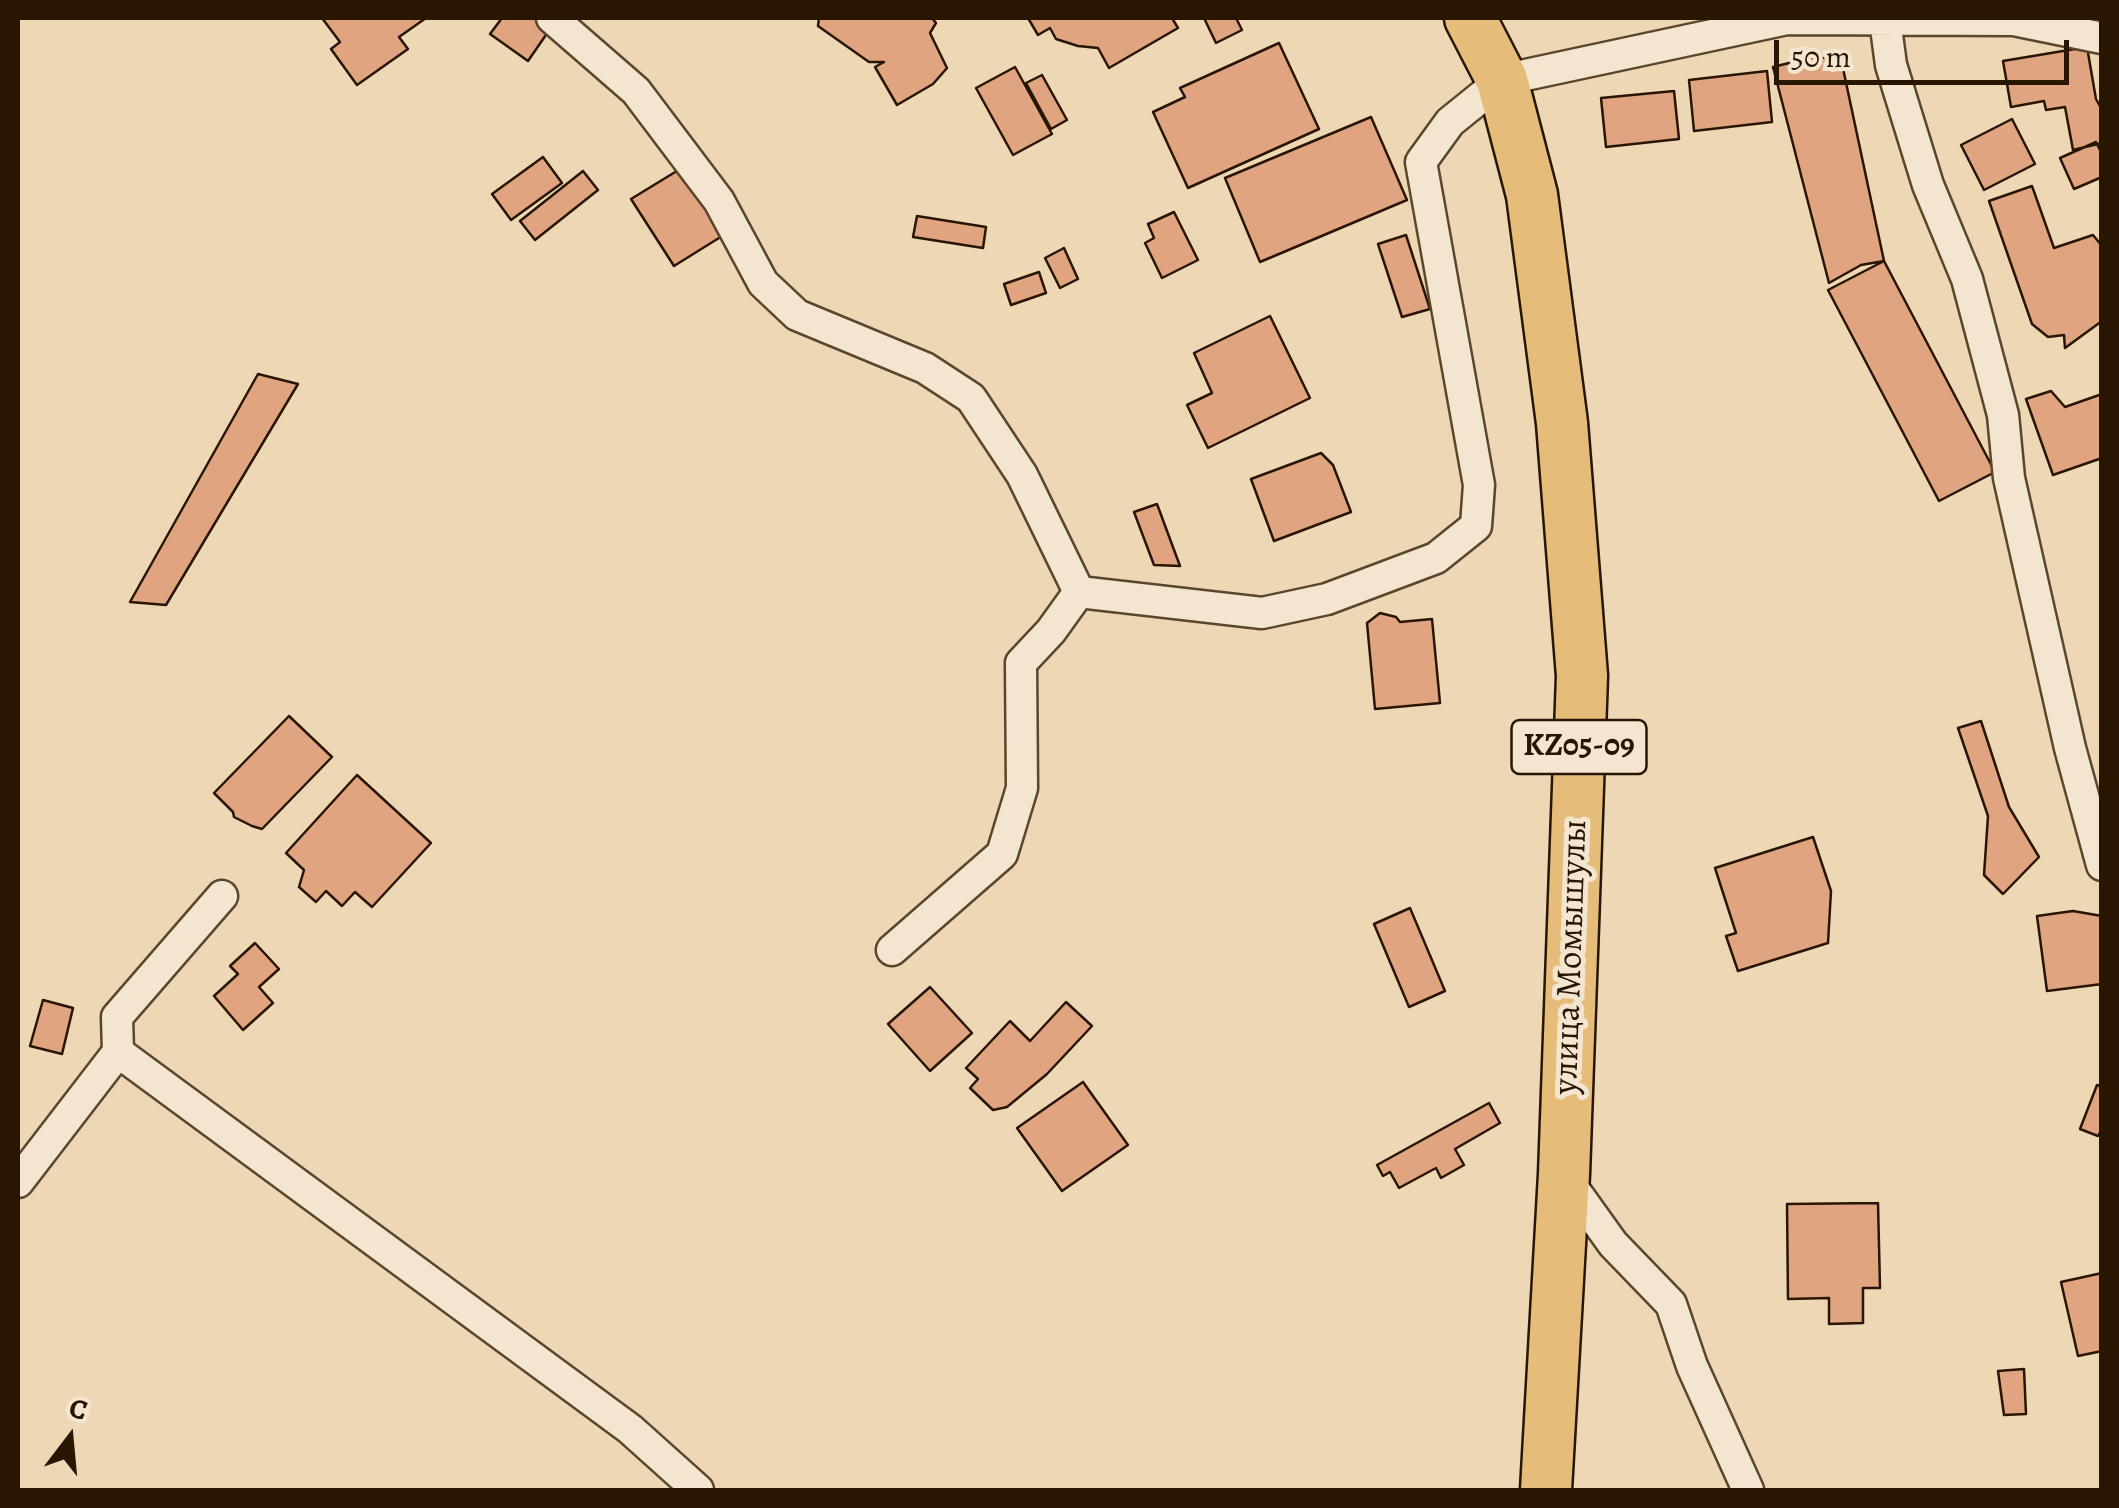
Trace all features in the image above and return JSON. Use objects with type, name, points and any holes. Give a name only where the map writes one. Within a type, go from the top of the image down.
[{"type":"main road","name":"улица Момышулы","points":[[1470,18],[1502,80],[1532,196],[1562,423],[1582,676],[1564,1174],[1546,1490]]},
{"type":"street","points":[[552,18],[636,91],[719,201],[763,283],[797,315],[925,368],[971,398],[1022,475],[1078,592]]},
{"type":"street","points":[[1078,592],[1262,613],[1326,599],[1436,558],[1476,526],[1479,485],[1422,162],[1450,122],[1502,80],[1787,19],[2014,20],[2102,38]]},
{"type":"street","points":[[1885,20],[1891,66],[1928,186],[1967,279],[2004,416],[2009,478],[2070,748],[2102,865]]},
{"type":"street","points":[[892,950],[1002,854],[1022,788],[1021,663],[1051,631],[1078,592]]},
{"type":"street","points":[[18,1182],[118,1052],[117,1016],[222,896]]},
{"type":"street","points":[[118,1052],[630,1429],[698,1490]]},
{"type":"street","points":[[1564,1174],[1613,1244],[1671,1304],[1692,1366],[1748,1490]]},
{"type":"building","points":[[322,18],[426,18],[399,37],[408,49],[357,85],[331,49],[340,42]]},
{"type":"building","points":[[502,18],[534,18],[550,29],[528,61],[490,34]]},
{"type":"building","points":[[819,18],[932,18],[936,23],[930,33],[947,68],[933,84],[897,105],[875,67],[884,62],[869,62],[818,26]]},
{"type":"building","points":[[1028,18],[1172,18],[1178,28],[1109,68],[1098,48],[1056,39],[1050,28],[1038,35]]},
{"type":"building","points":[[1204,18],[1236,18],[1242,30],[1216,43]]},
{"type":"building","points":[[1279,43],[1319,129],[1188,188],[1153,112],[1185,97],[1180,88]]},
{"type":"building","points":[[2087,47],[2101,108],[2102,143],[2073,150],[2065,107],[2046,110],[2044,101],[2011,107],[2003,61]]},
{"type":"building","points":[[1813,57],[1841,59],[1884,261],[1861,265],[1829,283],[1773,67]]},
{"type":"building","points":[[1015,67],[1052,134],[1013,155],[976,88]]},
{"type":"building","points":[[1767,71],[1772,122],[1694,131],[1689,80]]},
{"type":"building","points":[[1042,75],[1067,120],[1051,129],[1026,83]]},
{"type":"building","points":[[1674,91],[1679,139],[1606,147],[1601,98]]},
{"type":"building","points":[[1371,117],[1407,200],[1260,262],[1225,178]]},
{"type":"building","points":[[2012,119],[2035,164],[1984,190],[1961,145]]},
{"type":"building","points":[[2096,142],[2102,154],[2102,177],[2074,189],[2060,158]]},
{"type":"building","points":[[543,157],[562,183],[511,220],[492,194]]},
{"type":"building","points":[[685,166],[727,233],[674,266],[631,199]]},
{"type":"building","points":[[583,171],[598,190],[535,240],[520,221]]},
{"type":"building","points":[[2032,186],[2054,248],[2093,235],[2102,246],[2102,321],[2065,348],[2064,335],[2048,337],[2032,324],[1989,201]]},
{"type":"building","points":[[1174,212],[1198,260],[1162,278],[1145,243],[1154,238],[1148,224]]},
{"type":"building","points":[[917,216],[986,227],[983,248],[913,237]]},
{"type":"building","points":[[1406,235],[1430,309],[1402,317],[1378,244]]},
{"type":"building","points":[[1064,248],[1078,279],[1060,288],[1045,258]]},
{"type":"building","points":[[1884,261],[1995,472],[1939,501],[1828,290]]},
{"type":"building","points":[[1039,272],[1046,293],[1011,305],[1004,284]]},
{"type":"building","points":[[1270,316],[1310,398],[1208,448],[1187,405],[1212,393],[1194,353]]},
{"type":"building","points":[[258,374],[298,384],[166,605],[130,602]]},
{"type":"building","points":[[2051,391],[2065,407],[2102,394],[2102,458],[2053,475],[2026,399]]},
{"type":"building","points":[[1321,453],[1333,465],[1351,512],[1274,541],[1251,479]]},
{"type":"building","points":[[1157,504],[1180,566],[1154,565],[1134,512]]},
{"type":"building","points":[[1380,613],[1400,622],[1432,619],[1440,703],[1375,709],[1367,623]]},
{"type":"building","points":[[289,716],[332,757],[262,829],[234,817],[214,793]]},
{"type":"building","points":[[1981,721],[2009,807],[2039,857],[2003,894],[1984,875],[1988,816],[1958,728]]},
{"type":"building","points":[[357,775],[431,843],[372,907],[355,892],[342,906],[326,891],[316,902],[299,887],[304,870],[286,853]]},
{"type":"building","points":[[1813,837],[1831,891],[1828,943],[1738,971],[1726,936],[1736,933],[1715,868]]},
{"type":"building","points":[[1410,908],[1445,991],[1409,1007],[1374,924]]},
{"type":"building","points":[[2073,911],[2102,916],[2102,984],[2047,991],[2037,916]]},
{"type":"building","points":[[255,943],[279,969],[259,987],[273,1003],[243,1030],[214,996],[238,974],[230,966]]},
{"type":"building","points":[[930,987],[972,1033],[930,1071],[888,1024]]},
{"type":"building","points":[[43,1000],[73,1008],[62,1054],[30,1046]]},
{"type":"building","points":[[1066,1002],[1092,1026],[1047,1074],[1007,1107],[993,1110],[970,1088],[978,1079],[966,1068],[1010,1021],[1030,1041]]},
{"type":"building","points":[[1083,1082],[1128,1145],[1062,1191],[1017,1128]]},
{"type":"building","points":[[2097,1085],[2102,1087],[2102,1129],[2098,1136],[2080,1129]]},
{"type":"building","points":[[1489,1103],[1500,1123],[1455,1149],[1464,1165],[1441,1178],[1436,1168],[1399,1188],[1390,1172],[1383,1176],[1377,1165]]},
{"type":"building","points":[[1878,1203],[1880,1288],[1863,1288],[1863,1323],[1829,1324],[1829,1298],[1788,1299],[1787,1204]]},
{"type":"building","points":[[2102,1273],[2102,1351],[2078,1356],[2061,1282]]},
{"type":"building","points":[[2024,1369],[2026,1414],[2004,1415],[1998,1371]]}]
